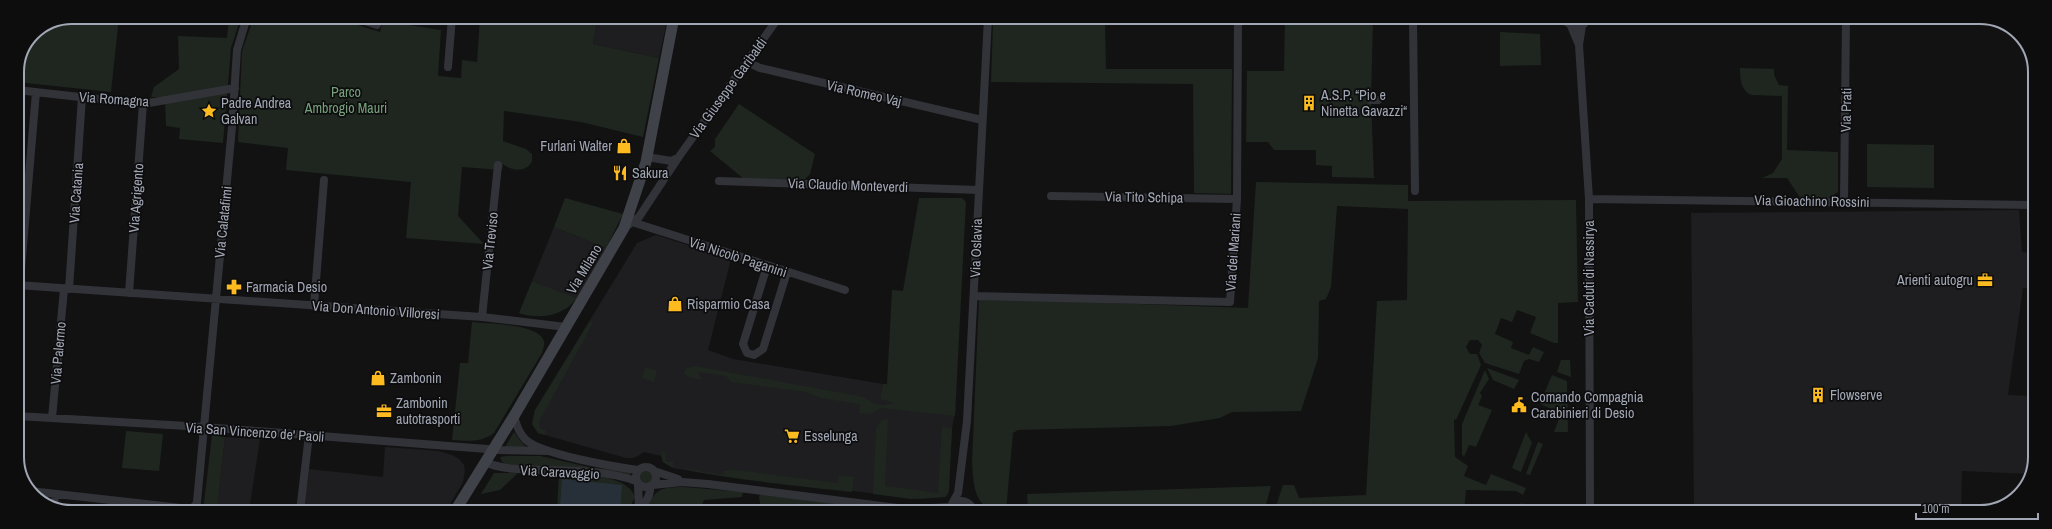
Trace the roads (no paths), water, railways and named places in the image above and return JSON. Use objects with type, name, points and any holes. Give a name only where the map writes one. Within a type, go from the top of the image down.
[{"type":"main road","name":"Via Milano","points":[[459,505],[514,416],[628,225],[647,157],[673,24]]},
{"type":"street","name":"Via Calatafimi","points":[[196,505],[198,502],[235,88],[237,50],[245,24]]},
{"type":"street","points":[[448,67],[451,24]]},
{"type":"street","name":"Via Giuseppe Garibaldi","points":[[628,225],[639,217],[678,158],[774,24]]},
{"type":"street","name":"Via Oslavia","points":[[951,505],[957,497],[961,477],[967,420],[988,24]]},
{"type":"street","name":"Via dei Mariani","points":[[974,296],[1230,302],[1237,199],[1238,24]]},
{"type":"street","points":[[1413,24],[1415,191]]},
{"type":"street","points":[[1570,24],[1579,45]]},
{"type":"street","points":[[1571,24],[1575,29],[1582,24]]},
{"type":"street","points":[[1579,45],[1584,24]]},
{"type":"street","name":"Via Prati","points":[[1844,201],[1846,24]]},
{"type":"street","name":"Via Caduti di Nassirya","points":[[1579,45],[1589,199],[1590,505]]},
{"type":"street","name":"Via Romeo Vaj","points":[[747,62],[760,68],[982,120]]},
{"type":"street","name":"Via Romagna","points":[[24,91],[143,104],[235,88]]},
{"type":"street","points":[[24,228],[36,92]]},
{"type":"street","name":"Via Catania","points":[[67,289],[82,97]]},
{"type":"street","name":"Via Agrigento","points":[[129,293],[143,104]]},
{"type":"street","points":[[647,157],[671,161],[678,158]]},
{"type":"street","name":"Via Treviso","points":[[482,317],[498,165]]},
{"type":"street","points":[[314,306],[324,180]]},
{"type":"street","name":"Via Claudio Monteverdi","points":[[719,181],[978,190]]},
{"type":"street","name":"Via Tito Schipa","points":[[1051,196],[1237,199]]},
{"type":"street","name":"Via Gioachino Rossini","points":[[1589,199],[1844,201],[2028,205]]},
{"type":"street","name":"Via Nicolò Paganini","points":[[628,225],[845,290]]},
{"type":"street","points":[[767,266],[743,344],[747,353],[754,355],[763,349],[787,272]]},
{"type":"street","name":"Via Don Antonio Villoresi","points":[[24,285],[482,317],[566,327]]},
{"type":"street","name":"Via Palermo","points":[[52,418],[67,289]]},
{"type":"street","name":"Via San Vincenzo de' Paoli","points":[[24,416],[204,427],[493,449]]},
{"type":"street","name":"Via Caravaggio","points":[[514,416],[525,439],[532,444],[549,451]]},
{"type":"street","points":[[301,505],[309,436]]},
{"type":"street","name":"Via Caravaggio","points":[[493,449],[549,451],[638,470]]},
{"type":"street","name":"Via Caravaggio","points":[[485,462],[502,468],[593,473],[618,476],[637,483]]},
{"type":"street","points":[[638,505],[638,470],[648,467],[667,477],[708,484],[876,505]]},
{"type":"street","points":[[642,505],[646,501],[656,478],[654,471]]},
{"type":"street","name":"Via Oslavia","points":[[961,477],[963,491],[969,503]]},
{"type":"street","points":[[637,483],[643,487],[682,482],[708,484]]},
{"type":"street","name":"Via Calatafimi","points":[[39,492],[154,505]]},
{"type":"street","points":[[54,501],[55,494]]},
{"type":"street","points":[[953,505],[960,500],[969,503]]},
{"type":"place","name":"A.S.P. “Pio e Ninetta Gavazzi“","points":[[1309,103]]},
{"type":"place","name":"Padre Andrea Galvan","points":[[209,111]]},
{"type":"place","name":"Furlani Walter","points":[[624,146]]},
{"type":"place","name":"Sakura","points":[[620,173]]},
{"type":"place","name":"Arienti autogru","points":[[1985,280]]},
{"type":"place","name":"Farmacia Desio","points":[[234,287]]},
{"type":"place","name":"Risparmio Casa","points":[[675,304]]},
{"type":"place","name":"Zambonin","points":[[378,378]]},
{"type":"place","name":"Flowserve","points":[[1818,395]]},
{"type":"place","name":"Comando Compagnia Carabinieri di Desio","points":[[1519,405]]},
{"type":"place","name":"Zambonin autotrasporti","points":[[384,411]]},
{"type":"place","name":"Esselunga","points":[[792,436]]},
{"type":"park label","name":"Parco Ambrogio Mauri","points":[[346,100]]}]
